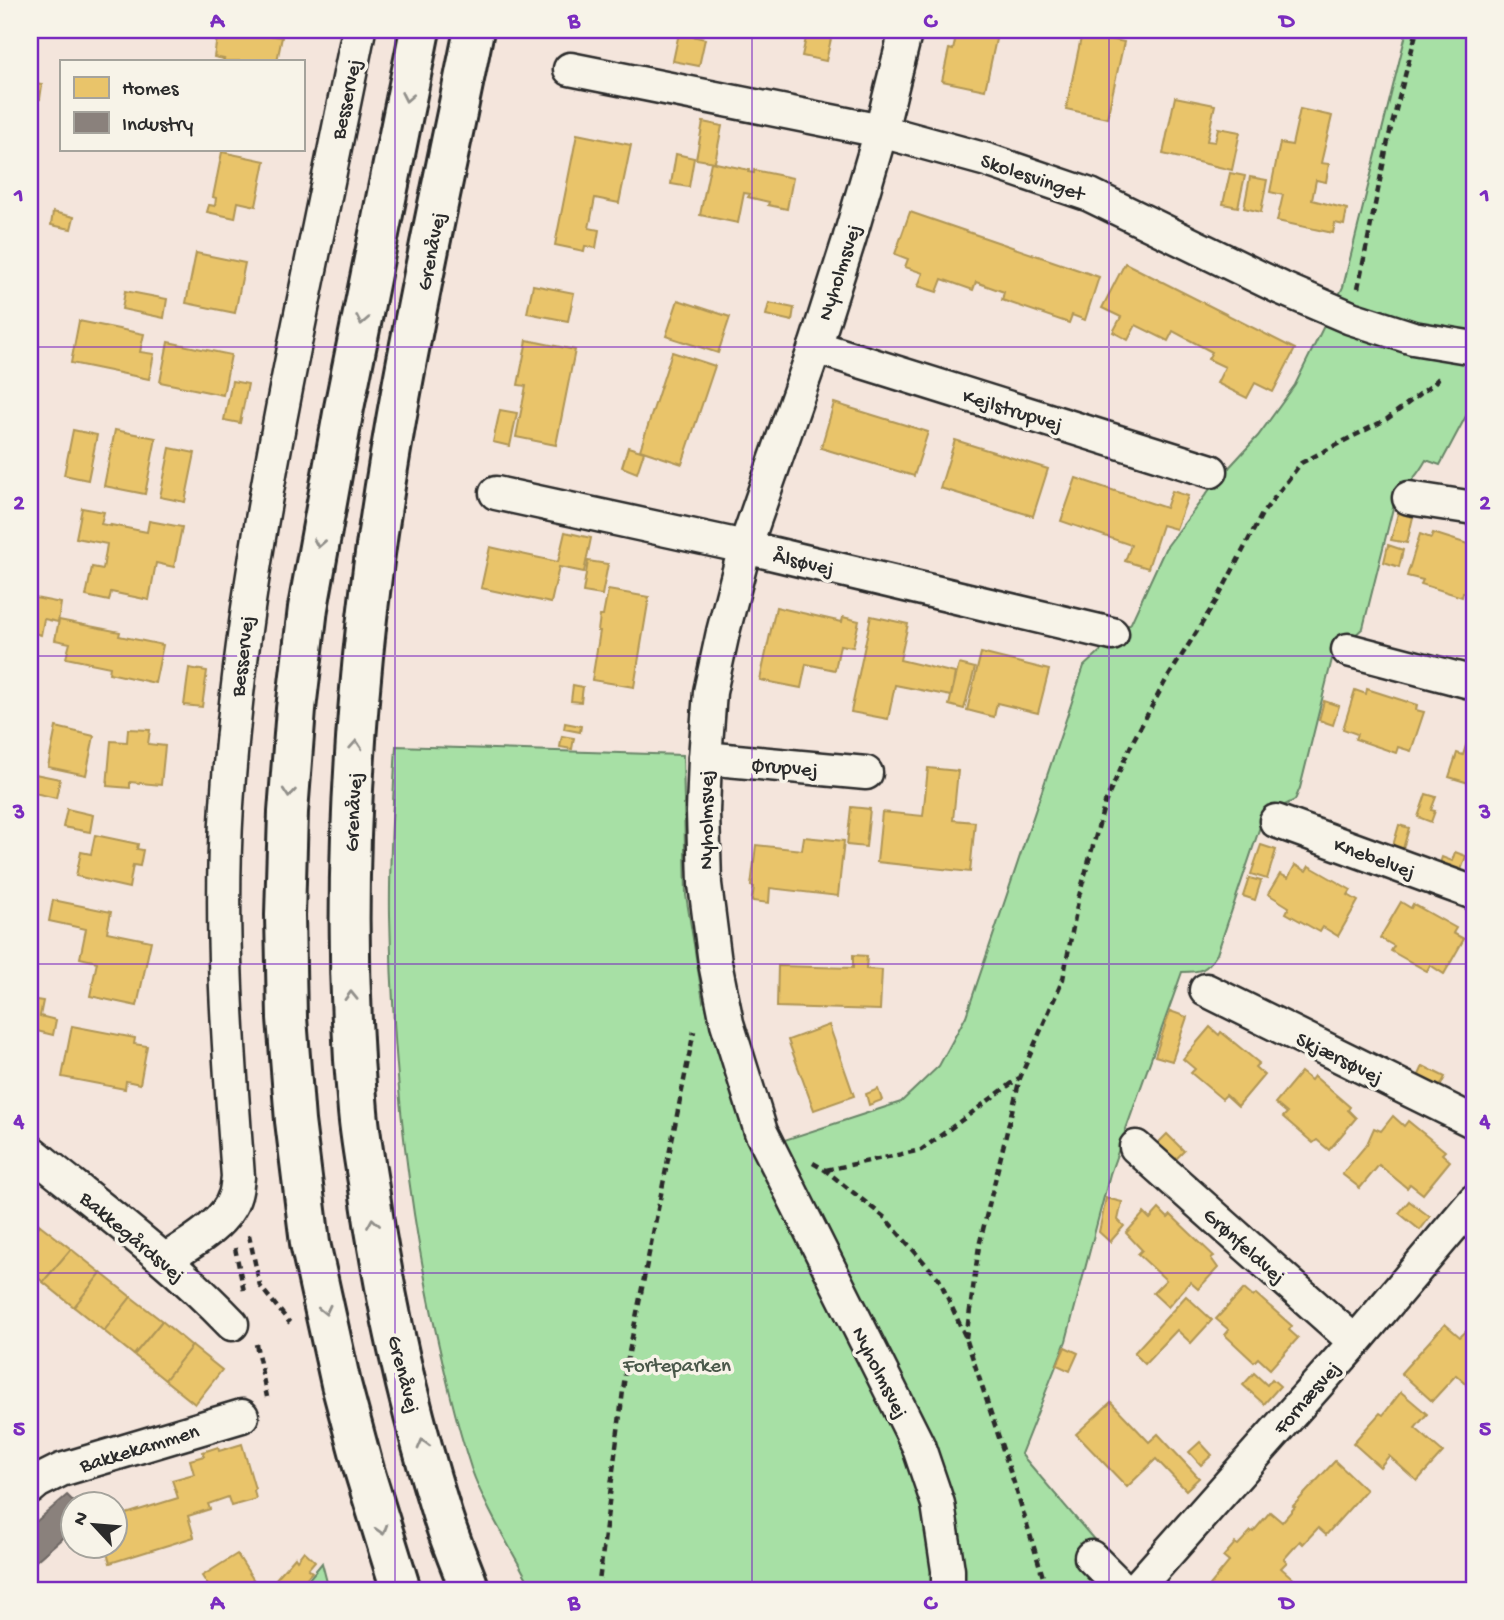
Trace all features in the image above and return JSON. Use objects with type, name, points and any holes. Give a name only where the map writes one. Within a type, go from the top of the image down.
[{"type":"main road","points":[[401,1590],[348,1409],[310,1243],[295,1121],[287,1018],[285,915],[288,812],[308,608],[344,408],[420,30]]},
{"type":"main road","name":"Grenåvej","points":[[470,1590],[440,1510],[402,1370],[372,1216],[358,1114],[351,1017],[349,914],[350,819],[358,716],[379,530],[396,419],[474,30]]},
{"type":"street","name":"Besservej","points":[[165,1260],[209,1231],[228,1209],[235,1196],[238,1177],[227,1028],[224,918],[227,808],[235,704],[268,483],[359,30]]},
{"type":"street","name":"Nyholmsvej","points":[[906,30],[881,131],[849,240],[815,347],[745,547],[710,692],[703,812],[705,884],[715,963],[727,1023],[761,1132],[918,1445],[938,1504],[948,1570],[948,1590]]},
{"type":"street","name":"Skolesvinget","points":[[570,69],[881,131],[987,160],[1090,195],[1281,288],[1351,318],[1413,338],[1472,348]]},
{"type":"street","name":"Kejlstrupvej","points":[[815,347],[1211,471]]},
{"type":"street","name":"Ålsøvej","points":[[496,493],[745,547],[1112,634]]},
{"type":"street","points":[[1409,498],[1474,508]]},
{"type":"street","points":[[1348,650],[1474,683]]},
{"type":"street","name":"Ørupvej","points":[[705,758],[866,773]]},
{"type":"street","name":"Knebelvej","points":[[1276,821],[1474,893]]},
{"type":"street","name":"Skjærsøvej","points":[[1206,990],[1474,1122]]},
{"type":"street","name":"Grønfeldvej","points":[[1136,1147],[1354,1342]]},
{"type":"street","name":"Bakkegårdsvej","points":[[30,1152],[165,1260],[232,1324]]},
{"type":"street","name":"Fornæsvej","points":[[1135,1590],[1354,1342],[1474,1201]]},
{"type":"street","name":"Bakkekammen","points":[[32,1482],[61,1470],[242,1416]]},
{"type":"street","points":[[1091,1557],[1124,1590]]},
{"type":"path","points":[[1351,318],[1389,136],[1417,30]]},
{"type":"path","points":[[966,1338],[979,1246],[1020,1078],[1063,979],[1079,896],[1105,803],[1133,741],[1218,598],[1262,514],[1301,463],[1387,419],[1432,385],[1472,348]]},
{"type":"path","points":[[598,1590],[626,1367],[694,1030]]},
{"type":"path","points":[[825,1170],[921,1150],[1020,1078]]},
{"type":"path","points":[[806,1159],[825,1170],[884,1217],[939,1279],[966,1338],[1047,1590]]},
{"type":"path","points":[[228,1209],[245,1219],[260,1286],[292,1325]]},
{"type":"green space","name":"Forteparken","points":[[1407,30],[1474,30],[1474,401],[1440,465],[1426,460],[1414,478],[1397,492],[1363,628],[1352,638],[1337,639],[1295,800],[1283,806],[1266,809],[1217,954],[1203,969],[1182,972],[1110,1174],[1066,1341],[1021,1454],[1137,1590],[533,1590],[492,1515],[471,1468],[441,1356],[423,1269],[402,1118],[391,966],[390,873],[396,746],[683,755],[686,895],[703,1001],[704,999],[754,1150],[901,1102],[939,1066],[966,1016],[1084,666],[1131,623],[1165,549],[1213,485],[1258,436],[1295,385],[1343,287]]},
{"type":"green space","points":[[322,1563],[329,1590],[300,1590]]},
{"type":"building: Homes","points":[[230,30],[267,30],[266,35],[282,37],[277,60],[224,60],[214,57],[217,38],[228,40]]},
{"type":"building: Homes","points":[[791,30],[833,30],[826,61],[802,56],[806,38],[790,35]]},
{"type":"building: Homes","points":[[955,30],[998,30],[985,90],[942,81],[949,49],[953,50]]},
{"type":"building: Homes","points":[[679,33],[705,39],[699,66],[673,61]]},
{"type":"building: Homes","points":[[1082,33],[1124,42],[1107,118],[1066,109]]},
{"type":"building: Homes","points":[[30,83],[42,85],[40,99],[30,97]]},
{"type":"building: Homes","points":[[1175,97],[1215,105],[1207,141],[1215,142],[1218,128],[1240,132],[1232,170],[1163,154]]},
{"type":"building: Homes","points":[[1300,109],[1332,116],[1321,163],[1329,164],[1326,182],[1316,180],[1312,200],[1347,209],[1344,225],[1335,223],[1333,233],[1277,221],[1283,195],[1270,192],[1280,143],[1292,145]]},
{"type":"building: Homes","points":[[703,122],[722,126],[715,162],[696,159]]},
{"type":"building: Homes","points":[[577,134],[631,145],[619,203],[595,198],[589,228],[599,230],[596,248],[585,246],[584,251],[555,245]]},
{"type":"building: Homes","points":[[222,152],[265,161],[256,206],[238,202],[235,218],[207,212],[209,205],[215,206],[216,198],[213,197]]},
{"type":"building: Homes","points":[[676,154],[694,158],[689,187],[671,184]]},
{"type":"building: Homes","points":[[711,162],[749,170],[748,172],[754,173],[754,170],[793,178],[787,209],[768,205],[769,202],[748,197],[750,194],[744,193],[738,223],[700,215]]},
{"type":"building: Homes","points":[[1230,173],[1245,176],[1238,207],[1223,204]]},
{"type":"building: Homes","points":[[1250,177],[1267,180],[1261,212],[1244,208]]},
{"type":"building: Homes","points":[[53,212],[74,217],[71,229],[51,225]]},
{"type":"building: Homes","points":[[910,212],[1099,277],[1085,320],[1072,315],[1069,323],[1002,300],[1004,292],[976,282],[973,290],[942,279],[937,292],[918,286],[923,273],[905,267],[908,259],[895,254]]},
{"type":"building: Homes","points":[[196,253],[245,263],[235,313],[186,303]]},
{"type":"building: Homes","points":[[1125,263],[1295,349],[1273,392],[1255,383],[1247,398],[1217,383],[1225,367],[1208,359],[1212,352],[1173,331],[1168,341],[1136,325],[1128,340],[1113,332],[1121,317],[1102,308]]},
{"type":"building: Homes","points":[[533,285],[574,293],[568,321],[527,313]]},
{"type":"building: Homes","points":[[125,291],[167,299],[164,318],[122,309]]},
{"type":"building: Homes","points":[[678,300],[730,317],[718,353],[666,336]]},
{"type":"building: Homes","points":[[769,303],[794,308],[792,321],[766,315]]},
{"type":"building: Homes","points":[[79,321],[144,334],[140,352],[154,354],[149,379],[71,363]]},
{"type":"building: Homes","points":[[527,340],[575,350],[556,445],[516,437],[526,386],[518,385]]},
{"type":"building: Homes","points":[[168,342],[231,355],[223,395],[160,382]]},
{"type":"building: Homes","points":[[672,352],[715,366],[682,464],[640,450]]},
{"type":"building: Homes","points":[[232,381],[248,384],[240,423],[224,420]]},
{"type":"building: Homes","points":[[834,403],[928,432],[914,476],[821,448]]},
{"type":"building: Homes","points":[[500,410],[517,413],[510,446],[493,442]]},
{"type":"building: Homes","points":[[73,430],[97,435],[88,480],[64,475]]},
{"type":"building: Homes","points":[[115,430],[156,438],[145,494],[104,486]]},
{"type":"building: Homes","points":[[955,440],[1048,469],[1033,516],[940,488]]},
{"type":"building: Homes","points":[[628,447],[644,452],[637,473],[622,467]]},
{"type":"building: Homes","points":[[170,448],[195,453],[185,502],[160,497]]},
{"type":"building: Homes","points":[[1076,478],[1166,508],[1172,491],[1188,496],[1176,529],[1162,525],[1148,568],[1125,561],[1131,545],[1061,521]]},
{"type":"building: Homes","points":[[82,508],[104,512],[101,524],[111,526],[147,532],[149,521],[182,527],[174,567],[156,563],[149,600],[111,592],[109,601],[86,596],[92,567],[103,569],[107,544],[76,538]]},
{"type":"building: Homes","points":[[1398,513],[1413,517],[1407,543],[1391,540]]},
{"type":"building: Homes","points":[[565,532],[591,538],[584,572],[559,567],[551,603],[481,588],[490,547],[558,562]]},
{"type":"building: Homes","points":[[1433,533],[1474,546],[1474,595],[1463,592],[1462,597],[1421,584],[1423,580],[1407,576],[1420,534],[1431,538]]},
{"type":"building: Homes","points":[[1388,545],[1403,550],[1399,567],[1384,562]]},
{"type":"building: Homes","points":[[588,561],[608,564],[602,595],[583,592]]},
{"type":"building: Homes","points":[[608,590],[649,597],[634,687],[592,680],[600,616],[603,616]]},
{"type":"building: Homes","points":[[30,597],[61,603],[58,622],[44,619],[41,635],[30,632]]},
{"type":"building: Homes","points":[[776,607],[842,622],[843,617],[859,621],[853,647],[840,645],[835,670],[806,664],[801,688],[760,680]]},
{"type":"building: Homes","points":[[871,616],[908,624],[900,660],[955,673],[951,696],[895,685],[888,719],[851,712]]},
{"type":"building: Homes","points":[[59,620],[120,632],[119,636],[163,645],[155,683],[109,673],[110,667],[66,658],[70,643],[55,640]]},
{"type":"building: Homes","points":[[981,653],[1049,670],[1038,713],[997,703],[994,717],[967,710]]},
{"type":"building: Homes","points":[[959,664],[975,668],[964,709],[949,705]]},
{"type":"building: Homes","points":[[189,668],[207,671],[202,707],[184,705]]},
{"type":"building: Homes","points":[[573,685],[583,687],[581,702],[571,701]]},
{"type":"building: Homes","points":[[1367,689],[1417,705],[1416,710],[1424,712],[1411,751],[1398,747],[1396,753],[1355,739],[1357,734],[1343,729],[1355,690],[1366,694]]},
{"type":"building: Homes","points":[[1324,701],[1339,706],[1333,725],[1319,720]]},
{"type":"building: Homes","points":[[1474,720],[1472,784],[1449,777],[1457,753],[1463,755]]},
{"type":"building: Homes","points":[[565,723],[581,726],[580,732],[564,729]]},
{"type":"building: Homes","points":[[56,727],[94,736],[86,775],[48,767]]},
{"type":"building: Homes","points":[[128,729],[150,730],[148,744],[165,746],[161,785],[130,782],[130,788],[107,786],[111,741],[127,742]]},
{"type":"building: Homes","points":[[562,736],[574,738],[572,749],[560,747]]},
{"type":"building: Homes","points":[[928,768],[958,771],[953,820],[975,822],[970,872],[877,862],[882,812],[923,816]]},
{"type":"building: Homes","points":[[30,773],[60,779],[56,798],[30,792]]},
{"type":"building: Homes","points":[[1426,794],[1436,797],[1431,810],[1435,811],[1431,822],[1418,817]]},
{"type":"building: Homes","points":[[851,807],[870,809],[866,847],[847,845]]},
{"type":"building: Homes","points":[[67,809],[93,815],[90,832],[63,827]]},
{"type":"building: Homes","points":[[1399,825],[1409,828],[1402,852],[1392,849]]},
{"type":"building: Homes","points":[[95,835],[138,844],[137,849],[143,850],[140,866],[133,865],[129,888],[76,876],[81,852],[91,854]]},
{"type":"building: Homes","points":[[804,837],[844,841],[838,896],[770,888],[769,903],[752,901],[756,845],[802,850]]},
{"type":"building: Homes","points":[[1261,845],[1276,850],[1267,879],[1251,874]]},
{"type":"building: Homes","points":[[1455,852],[1466,856],[1460,873],[1439,866],[1442,857],[1452,861]]},
{"type":"building: Homes","points":[[1295,865],[1306,871],[1309,866],[1351,890],[1348,895],[1358,901],[1338,936],[1323,927],[1320,932],[1286,913],[1289,907],[1268,894],[1280,874],[1288,878]]},
{"type":"building: Homes","points":[[1249,878],[1261,881],[1255,900],[1243,896]]},
{"type":"building: Homes","points":[[53,900],[111,912],[107,932],[151,941],[137,1006],[90,996],[97,962],[80,958],[86,929],[49,921]]},
{"type":"building: Homes","points":[[1401,902],[1411,908],[1413,904],[1456,928],[1453,933],[1464,939],[1444,974],[1430,965],[1427,971],[1391,951],[1394,946],[1380,938]]},
{"type":"building: Homes","points":[[853,955],[867,956],[866,969],[882,970],[880,1010],[777,1007],[778,966],[853,968]]},
{"type":"building: Homes","points":[[30,999],[43,1001],[40,1016],[56,1020],[53,1035],[37,1031],[30,1064]]},
{"type":"building: Homes","points":[[1170,1011],[1187,1017],[1172,1061],[1155,1056]]},
{"type":"building: Homes","points":[[829,1025],[854,1096],[814,1110],[788,1040]]},
{"type":"building: Homes","points":[[72,1026],[135,1038],[134,1044],[147,1046],[140,1084],[126,1081],[125,1089],[62,1077]]},
{"type":"building: Homes","points":[[1210,1027],[1219,1035],[1221,1032],[1259,1063],[1255,1067],[1264,1075],[1238,1106],[1226,1095],[1222,1099],[1191,1073],[1195,1069],[1183,1059]]},
{"type":"building: Homes","points":[[1423,1066],[1445,1077],[1440,1087],[1418,1077]]},
{"type":"building: Homes","points":[[1301,1072],[1311,1080],[1314,1076],[1350,1107],[1348,1110],[1356,1118],[1329,1150],[1317,1140],[1313,1143],[1283,1117],[1287,1113],[1275,1103]]},
{"type":"building: Homes","points":[[878,1089],[882,1100],[869,1105],[866,1094]]},
{"type":"building: Homes","points":[[1393,1116],[1404,1126],[1408,1121],[1445,1151],[1442,1154],[1450,1161],[1423,1194],[1410,1184],[1407,1188],[1379,1165],[1360,1188],[1342,1174],[1367,1144],[1374,1128],[1381,1131]]},
{"type":"building: Homes","points":[[1167,1134],[1184,1151],[1174,1161],[1157,1144]]},
{"type":"building: Homes","points":[[1106,1198],[1122,1202],[1118,1220],[1124,1226],[1110,1242],[1099,1232]]},
{"type":"building: Homes","points":[[1409,1201],[1430,1217],[1420,1230],[1399,1213]]},
{"type":"building: Homes","points":[[1159,1209],[1168,1218],[1171,1215],[1214,1256],[1211,1258],[1218,1268],[1198,1289],[1190,1282],[1168,1307],[1153,1293],[1166,1280],[1138,1254],[1142,1250],[1126,1233],[1144,1213],[1150,1219]]},
{"type":"building: Homes","points":[[30,1216],[40,1225],[30,1238]]},
{"type":"building: Homes","points":[[40,1225],[71,1249],[43,1282],[30,1271],[30,1238]]},
{"type":"building: Homes","points":[[71,1249],[101,1273],[74,1307],[43,1282]]},
{"type":"building: Homes","points":[[101,1273],[131,1297],[104,1331],[74,1307]]},
{"type":"building: Homes","points":[[1244,1289],[1253,1297],[1256,1294],[1292,1326],[1289,1330],[1298,1338],[1270,1369],[1258,1358],[1254,1362],[1225,1335],[1229,1330],[1216,1319]]},
{"type":"building: Homes","points":[[1186,1296],[1212,1320],[1191,1343],[1177,1330],[1145,1364],[1134,1353]]},
{"type":"building: Homes","points":[[131,1297],[162,1321],[134,1355],[104,1331]]},
{"type":"building: Homes","points":[[162,1321],[192,1346],[165,1380],[134,1355]]},
{"type":"building: Homes","points":[[1445,1324],[1460,1337],[1474,1324],[1474,1391],[1456,1375],[1432,1401],[1401,1373]]},
{"type":"building: Homes","points":[[192,1346],[222,1370],[195,1404],[165,1380]]},
{"type":"building: Homes","points":[[1065,1347],[1078,1353],[1070,1371],[1057,1365]]},
{"type":"building: Homes","points":[[1254,1373],[1267,1385],[1272,1379],[1280,1386],[1264,1404],[1243,1385]]},
{"type":"building: Homes","points":[[1401,1392],[1427,1414],[1415,1428],[1443,1452],[1417,1481],[1389,1456],[1380,1467],[1353,1443],[1380,1413],[1383,1415]]},
{"type":"building: Homes","points":[[1111,1402],[1149,1442],[1158,1434],[1199,1478],[1186,1490],[1156,1459],[1127,1487],[1076,1434]]},
{"type":"building: Homes","points":[[1200,1442],[1212,1455],[1201,1465],[1189,1452]]},
{"type":"building: Homes","points":[[242,1444],[256,1499],[231,1506],[228,1497],[208,1504],[210,1509],[188,1516],[194,1537],[130,1557],[130,1513],[178,1498],[172,1480],[194,1474],[190,1460],[204,1456],[203,1452],[218,1447],[219,1451]]},
{"type":"building: Homes","points":[[1335,1461],[1366,1490],[1326,1535],[1318,1528],[1303,1544],[1300,1541],[1284,1559],[1287,1562],[1281,1568],[1306,1590],[1216,1590],[1210,1585],[1229,1562],[1223,1557],[1235,1543],[1238,1545],[1253,1532],[1270,1512],[1282,1522],[1295,1507],[1293,1506]]},
{"type":"building: Homes","points":[[304,1551],[315,1561],[308,1569],[312,1572],[296,1590],[267,1589],[295,1557],[297,1560]]},
{"type":"building: Homes","points":[[237,1554],[260,1590],[211,1590],[202,1576]]},
{"type":"building: Industry","points":[[60,1501],[60,1540],[30,1566],[30,1527]]}]
